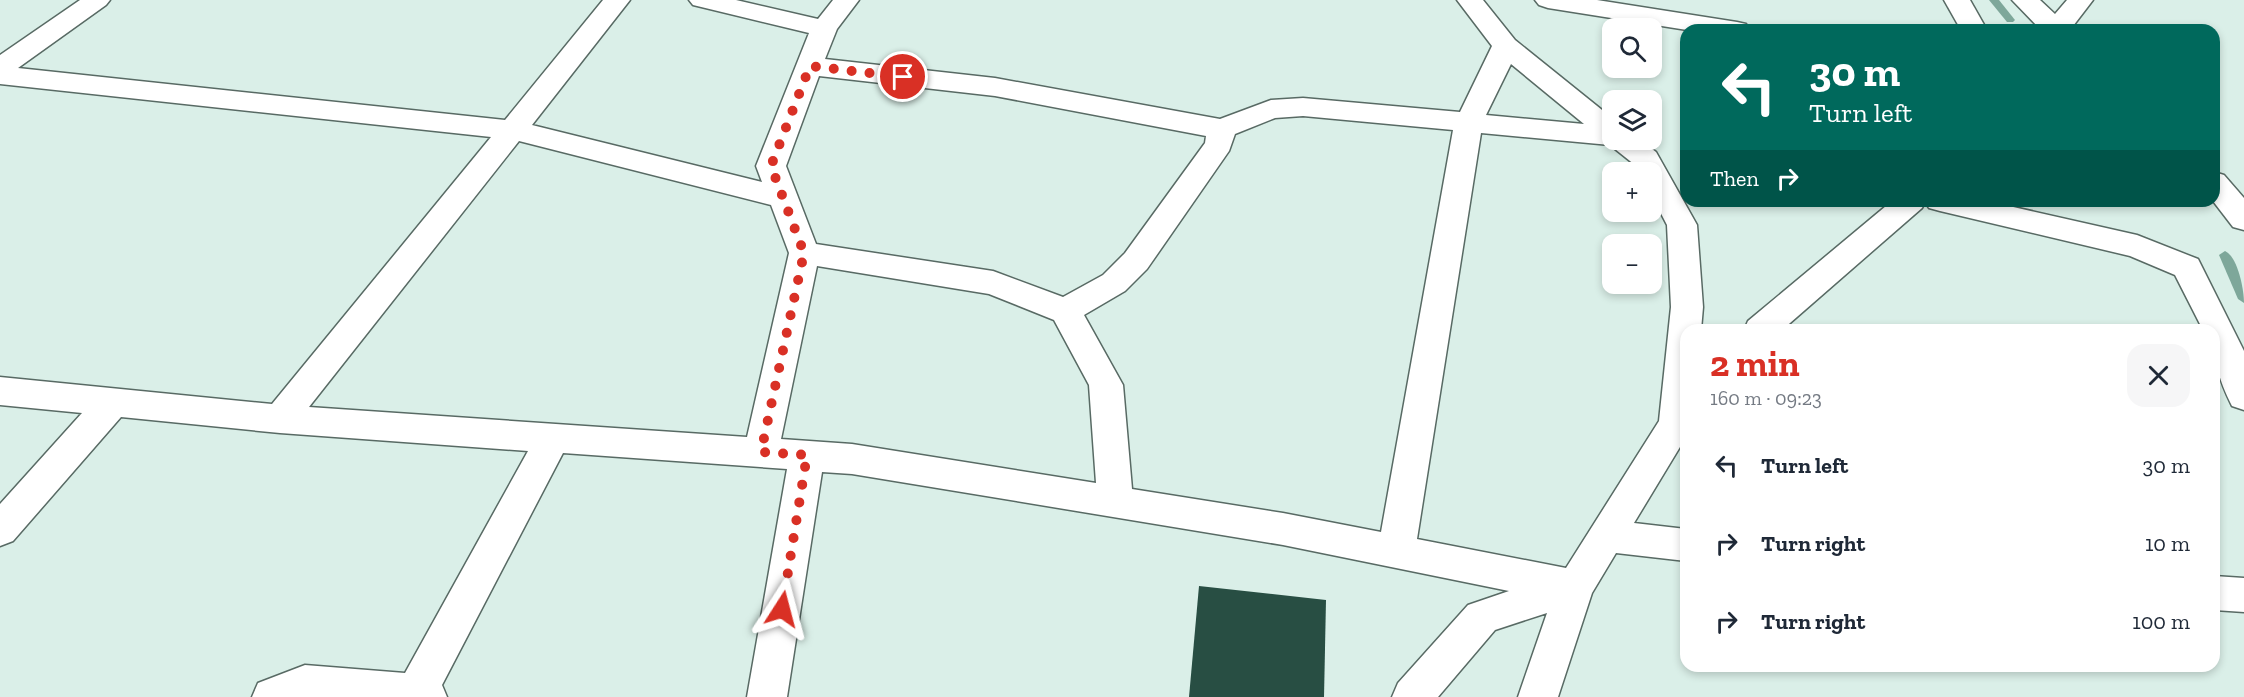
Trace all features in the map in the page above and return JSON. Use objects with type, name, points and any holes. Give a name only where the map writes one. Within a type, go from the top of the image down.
[{"type":"street","points":[[0,68],[97,0]]},
{"type":"street","points":[[280,419],[617,0]]},
{"type":"street","points":[[702,0],[824,28]]},
{"type":"street","points":[[761,452],[804,253],[771,166],[824,28],[846,0]]},
{"type":"street","points":[[1470,0],[1506,46],[1602,126]]},
{"type":"street","points":[[1548,0],[1699,24]]},
{"type":"street","points":[[1958,0],[1971,24]]},
{"type":"street","points":[[2025,0],[2050,24]]},
{"type":"street","points":[[2061,24],[2080,0]]},
{"type":"street","points":[[1396,552],[1468,124],[1506,46]]},
{"type":"street","points":[[810,66],[995,87],[1222,129],[1271,109],[1303,107],[1468,124],[1602,133]]},
{"type":"street","points":[[0,75],[514,130],[782,197]]},
{"type":"street","points":[[1065,311],[1114,283],[1136,261],[1219,144],[1222,129]]},
{"type":"street","points":[[1634,150],[1646,159],[1682,225],[1686,324]]},
{"type":"street","points":[[2220,189],[2244,219]]},
{"type":"street","points":[[1767,324],[1904,207]]},
{"type":"street","points":[[1966,207],[2137,246],[2187,267],[2216,324]]},
{"type":"street","points":[[804,253],[993,283],[1065,311],[1107,384],[1115,502]]},
{"type":"street","points":[[2220,332],[2244,396]]},
{"type":"street","points":[[0,391],[280,419],[852,459],[1283,529],[1575,587]]},
{"type":"street","points":[[0,530],[113,402]]},
{"type":"street","points":[[1538,697],[1575,587],[1680,417]]},
{"type":"street","points":[[272,697],[305,684],[422,695],[553,438]]},
{"type":"street","points":[[767,697],[807,455]]},
{"type":"street","points":[[1606,536],[1680,544]]},
{"type":"street","points":[[1412,697],[1482,617],[1575,587]]},
{"type":"street","points":[[2220,593],[2244,595]]},
{"type":"building","points":[[1199,586],[1326,600],[1324,697],[1189,697]]},
{"type":"waterway","points":[[1994,0],[2010,20]]},
{"type":"waterway","points":[[2225,255],[2244,299]]},
{"type":"route","points":[[782,609],[807,455],[761,452],[804,253],[771,166],[810,66],[903,77]]}]
